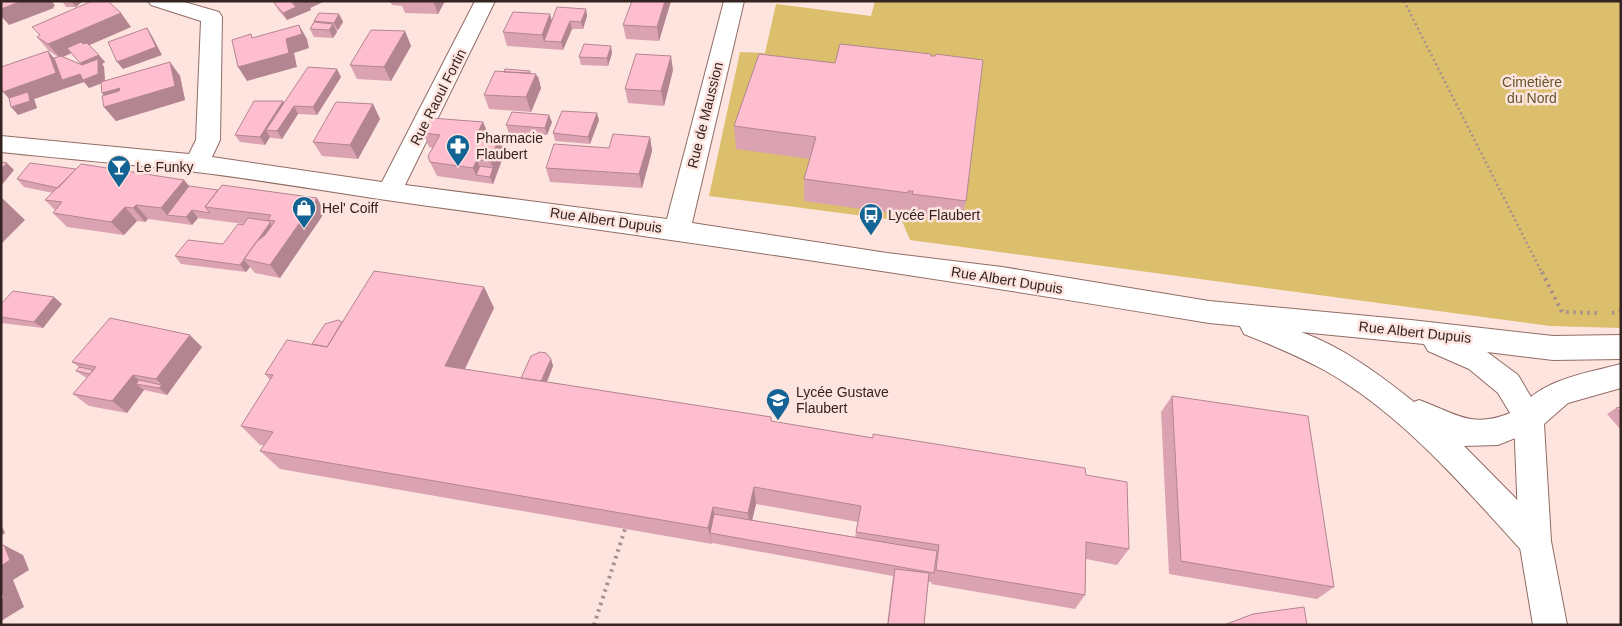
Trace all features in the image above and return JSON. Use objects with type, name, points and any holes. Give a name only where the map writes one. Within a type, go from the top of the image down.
[{"type":"street","points":[[158,1],[219,9],[208,140],[197,163]]},
{"type":"street","name":"Rue Raoul Fortin","points":[[389,192],[485,1]]},
{"type":"street","name":"Rue de Maussion","points":[[677,230],[734,1]]},
{"type":"street","name":"Rue Albert Dupuis","points":[[1,144],[197,163],[389,192],[677,230],[886,263],[1002,278],[1210,312],[1411,331],[1553,348],[1621,347]]},
{"type":"street","name":"Rue Albert Dupuis","points":[[1210,312],[1272,331],[1325,355],[1397,403],[1442,443],[1535,541]]},
{"type":"street","points":[[1411,331],[1479,361],[1508,384],[1529,419],[1535,541],[1550,625]]},
{"type":"street","name":"Rue Albert Dupuis","points":[[1397,403],[1467,434],[1498,432],[1529,419],[1559,393],[1621,376]]},
{"type":"path","points":[[1404,1],[1562,312],[1601,313]]},
{"type":"path","points":[[1611,313],[1621,311]]},
{"type":"path","points":[[594,625],[626,529]]},
{"type":"green space","name":"Cimetière du Nord","points":[[875,1],[1621,1],[1621,328],[1550,326],[910,240],[902,221],[709,196],[740,52],[765,53],[776,4],[871,16]]},
{"type":"building","points":[[1,1],[22,1],[1,9]]},
{"type":"building","points":[[92,1],[108,1],[121,13],[48,44],[37,37],[40,35],[32,27]]},
{"type":"building","points":[[290,1],[296,7],[283,13],[274,3]]},
{"type":"building","points":[[632,1],[665,1],[657,27],[623,25]]},
{"type":"building","points":[[557,7],[586,9],[581,22],[570,21],[561,42],[544,41]]},
{"type":"building","points":[[513,12],[550,14],[542,35],[503,32]]},
{"type":"building","points":[[319,13],[339,14],[334,23],[314,21]]},
{"type":"building","points":[[314,22],[333,24],[329,30],[310,29]]},
{"type":"building","points":[[299,25],[302,34],[286,39],[289,53],[238,67],[232,40],[251,34],[252,38]]},
{"type":"building","points":[[147,28],[156,47],[117,62],[108,42]]},
{"type":"building","points":[[371,30],[405,31],[384,67],[350,65]]},
{"type":"building","points":[[81,42],[83,44],[87,43],[99,55],[80,63],[67,48]]},
{"type":"building","points":[[584,44],[611,46],[607,58],[579,57]]},
{"type":"building","points":[[840,44],[931,54],[931,56],[936,54],[983,60],[966,201],[912,194],[913,191],[908,191],[908,193],[804,179],[816,137],[734,126],[759,54],[835,63]]},
{"type":"building","points":[[48,51],[56,73],[3,92],[1,87],[1,67]]},
{"type":"building","points":[[636,54],[671,56],[661,91],[625,89]]},
{"type":"building","points":[[61,56],[82,65],[98,59],[98,74],[83,80],[80,74],[62,80],[54,58]]},
{"type":"building","points":[[170,62],[175,86],[104,107],[102,96],[119,91],[120,88],[102,93],[101,82]]},
{"type":"building","points":[[308,67],[337,69],[313,107],[294,106],[277,131],[266,130]]},
{"type":"building","points":[[505,69],[530,71],[529,73],[504,72]]},
{"type":"building","points":[[495,71],[536,74],[526,97],[484,95]]},
{"type":"building","points":[[28,92],[30,101],[11,107],[9,98]]},
{"type":"building","points":[[254,101],[283,101],[260,137],[235,135]]},
{"type":"building","points":[[336,102],[373,104],[350,145],[313,142]]},
{"type":"building","points":[[562,111],[597,113],[588,137],[553,133]]},
{"type":"building","points":[[512,112],[549,115],[545,128],[506,125]]},
{"type":"building","points":[[431,118],[483,122],[476,136],[499,138],[490,161],[477,160],[473,168],[430,162],[428,156],[440,135],[423,133]]},
{"type":"building","points":[[613,134],[650,137],[639,174],[546,168],[554,144],[609,148]]},
{"type":"building","points":[[1,162],[7,163],[2,168],[1,168]]},
{"type":"building","points":[[30,163],[76,169],[58,188],[17,179]]},
{"type":"building","points":[[81,164],[184,180],[161,208],[136,205],[133,208],[125,207],[111,222],[53,213],[62,202],[45,200]]},
{"type":"building","points":[[480,166],[493,168],[490,177],[476,175]]},
{"type":"building","points":[[222,185],[317,198],[270,265],[244,259],[275,221],[268,220],[271,215],[205,207]]},
{"type":"building","points":[[189,186],[218,190],[205,207],[210,213],[192,210],[186,217],[167,215]]},
{"type":"building","points":[[248,218],[269,221],[270,223],[240,265],[175,256],[188,240],[223,244],[238,224],[243,225]]},
{"type":"building","points":[[374,271],[484,287],[445,366],[771,417],[771,421],[873,438],[873,434],[1085,468],[1086,475],[1127,482],[1129,549],[1086,542],[1085,595],[936,570],[939,545],[856,532],[861,506],[754,487],[748,513],[713,507],[708,528],[260,451],[273,432],[241,426],[273,375],[265,374],[287,340],[327,347]]},
{"type":"building","points":[[13,291],[54,297],[34,322],[1,317],[1,304]]},
{"type":"building","points":[[110,318],[190,335],[156,379],[133,375],[112,401],[73,394],[96,367],[72,362]]},
{"type":"building","points":[[338,320],[342,322],[327,347],[312,344],[325,324]]},
{"type":"building","points":[[540,352],[546,353],[551,359],[541,381],[521,378],[531,356]]},
{"type":"building","points":[[79,367],[93,370],[90,374],[76,371]]},
{"type":"building","points":[[139,380],[162,385],[159,388],[136,384]]},
{"type":"building","points":[[1172,396],[1308,416],[1334,587],[1181,561]]},
{"type":"building","points":[[714,514],[937,551],[934,573],[710,533]]},
{"type":"building","points":[[4,545],[10,560],[1,566],[1,546]]},
{"type":"building","points":[[895,569],[929,573],[924,625],[888,625]]},
{"type":"building","points":[[1304,607],[1307,625],[1224,625],[1253,614]]},
{"type":"place","name":"Pharmacie Flaubert","points":[[458,167]]},
{"type":"place","name":"Le Funky","points":[[119,188]]},
{"type":"place","name":"Hel' Coiff","points":[[304,229]]},
{"type":"place","name":"Lycée Flaubert","points":[[871,236]]},
{"type":"place","name":"Lycée Gustave Flaubert","points":[[778,421]]}]
